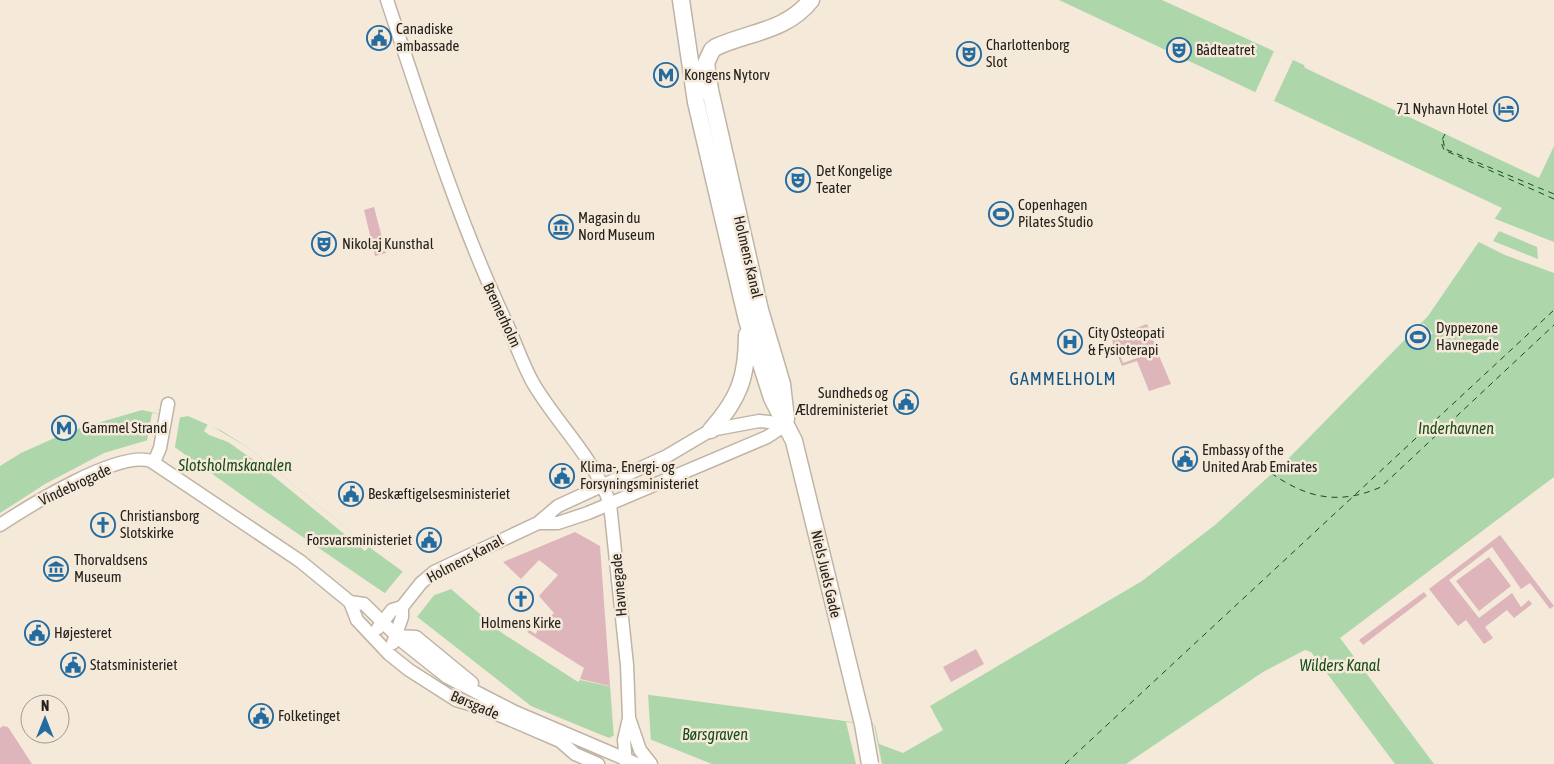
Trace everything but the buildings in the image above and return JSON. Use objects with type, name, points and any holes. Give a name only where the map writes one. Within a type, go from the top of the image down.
[{"type":"main road","points":[[682,7],[696,37],[712,50],[722,44],[784,23],[802,10],[811,0]]},
{"type":"main road","name":"Holmens Kanal","points":[[682,7],[696,102],[747,320],[772,398],[787,424]]},
{"type":"main road","name":"Holmens Kanal","points":[[712,50],[706,63],[710,90],[762,319],[782,384],[787,424]]},
{"type":"main road","points":[[712,430],[727,412],[741,385],[747,356],[747,320]]},
{"type":"main road","name":"Niels Juels Gade","points":[[787,424],[794,441],[863,724],[870,764]]},
{"type":"street","name":"Bremerholm","points":[[387,0],[430,131],[476,259],[533,382],[588,459],[603,485]]},
{"type":"street","points":[[154,462],[161,444],[167,410]]},
{"type":"street","name":"Holmens Kanal","points":[[402,607],[421,582],[440,568],[538,523],[558,506],[667,456],[712,430],[759,421],[787,424]]},
{"type":"street","name":"Holmens Kanal","points":[[538,523],[564,522],[610,504],[766,437],[787,424]]},
{"type":"street","name":"Vindebrogade","points":[[0,525],[44,497],[79,479],[137,459],[154,462]]},
{"type":"street","name":"Børsgade","points":[[154,462],[300,561],[350,602],[357,620],[389,654],[409,670],[456,700],[483,708],[560,742],[575,754],[598,764]]},
{"type":"street","name":"Havnegade","points":[[603,485],[610,504],[630,718]]},
{"type":"street","name":"Børsgade","points":[[350,602],[364,604],[395,636],[447,677],[515,712],[629,762]]},
{"type":"street","points":[[372,637],[392,610],[402,607],[402,617],[389,654]]},
{"type":"street","points":[[629,762],[624,740],[630,718]]},
{"type":"street","points":[[630,718],[642,755],[651,764]]},
{"type":"shaded area","points":[[374,207],[386,253],[375,256],[364,210]]},
{"type":"shaded area","points":[[1147,324],[1157,349],[1141,354],[1128,349],[1119,353],[1123,363],[1157,351],[1171,384],[1149,391],[1137,361],[1122,366],[1113,345],[1112,337]]},
{"type":"shaded area","points":[[575,532],[600,546],[610,686],[580,679],[584,668],[527,632],[529,630],[536,634],[538,628],[554,613],[539,596],[558,575],[539,560],[521,579],[503,562]]},
{"type":"shaded area","points":[[1500,535],[1554,606],[1550,609],[1530,583],[1521,589],[1492,547],[1449,580],[1479,618],[1512,593],[1521,607],[1529,600],[1532,604],[1514,618],[1507,610],[1485,627],[1493,638],[1484,644],[1466,620],[1458,626],[1429,589]]},
{"type":"shaded area","points":[[1489,557],[1511,586],[1479,611],[1456,581]]},
{"type":"shaded area","points":[[1424,592],[1427,596],[1363,645],[1359,640]]},
{"type":"shaded area","points":[[976,649],[984,664],[951,682],[943,667]]},
{"type":"shaded area","points":[[3,726],[8,727],[32,764],[0,764],[0,728]]},
{"type":"water","name":"Inderhavnen","points":[[1059,0],[1162,0],[1304,65],[1305,68],[1539,178],[1554,146],[1554,477],[1340,638],[1434,764],[1395,764],[1311,652],[1305,650],[1263,672],[1126,764],[712,764],[652,740],[613,736],[609,738],[531,706],[402,605],[173,446],[148,440],[104,453],[45,484],[0,513],[0,466],[21,453],[70,431],[142,410],[177,418],[188,416],[222,431],[249,448],[369,547],[435,595],[451,589],[502,633],[578,682],[580,680],[650,695],[875,725],[879,744],[903,753],[943,730],[930,706],[1142,581],[1215,525],[1287,460],[1428,316],[1502,208]]},
{"type":"pier","points":[[1274,51],[1293,60],[1274,101],[1255,93]]},
{"type":"pier","points":[[1493,218],[1554,242],[1554,273],[1505,255],[1477,241]],"holes":[[[1499,231],[1537,247],[1538,259],[1493,241]]]},
{"type":"pier","points":[[1423,323],[1433,333],[1418,349],[1408,339]]},
{"type":"pier","points":[[152,413],[180,417],[175,447],[147,441]]},
{"type":"pier","points":[[208,424],[249,448],[369,547],[365,551],[255,461],[228,442],[209,435],[204,431]]},
{"type":"pier","points":[[404,570],[435,594],[417,617],[384,594]]},
{"type":"pier","points":[[610,685],[648,693],[651,743],[614,739]]},
{"type":"pier","points":[[846,722],[874,725],[882,764],[856,764]]},
{"type":"ferry route","points":[[1445,134],[1441,142],[1444,150],[1554,199]]},
{"type":"ferry route","points":[[1443,140],[1445,149],[1554,194]]},
{"type":"ferry route","points":[[1065,764],[1554,310]]},
{"type":"ferry route","points":[[1271,473],[1298,489],[1324,496],[1352,496],[1381,487],[1554,325]]},
{"type":"place","name":"Canadiske ambassade","points":[[379,38]]},
{"type":"place","name":"Bådteatret","points":[[1179,50]]},
{"type":"place","name":"Charlottenborg Slot","points":[[969,54]]},
{"type":"place","name":"Kongens Nytorv","points":[[666,75]]},
{"type":"place","name":"71 Nyhavn Hotel","points":[[1506,109]]},
{"type":"place","name":"Det Kongelige Teater","points":[[798,180]]},
{"type":"place","name":"Copenhagen Pilates Studio","points":[[1001,214]]},
{"type":"place","name":"Magasin du Nord Museum","points":[[561,227]]},
{"type":"place","name":"Nikolaj Kunsthal","points":[[324,244]]},
{"type":"place","name":"Dyppezone Havnegade","points":[[1418,337]]},
{"type":"place","name":"City Osteopati & Fysioterapi","points":[[1070,342]]},
{"type":"place","name":"Sundheds og Ældreministeriet","points":[[906,402]]},
{"type":"place","name":"Gammel Strand","points":[[64,428]]},
{"type":"place","name":"Embassy of the United Arab Emirates","points":[[1185,459]]},
{"type":"place","name":"Klima-, Energi- og Forsyningsministeriet","points":[[562,476]]},
{"type":"place","name":"Beskæftigelsesministeriet","points":[[351,494]]},
{"type":"place","name":"Christiansborg Slotskirke","points":[[103,525]]},
{"type":"place","name":"Forsvarsministeriet","points":[[429,540]]},
{"type":"place","name":"Thorvaldsens Museum","points":[[56,569]]},
{"type":"place","name":"Holmens Kirke","points":[[521,599]]},
{"type":"place","name":"Højesteret","points":[[37,633]]},
{"type":"place","name":"Statsministeriet","points":[[73,665]]},
{"type":"place","name":"Folketinget","points":[[261,716]]},
{"type":"district","name":"GAMMELHOLM","points":[[1063,379]]},
{"type":"water label","name":"Slotsholmskanalen","points":[[235,465]]},
{"type":"water label","name":"Wilders Kanal","points":[[1340,665]]},
{"type":"water label","name":"Børsgraven","points":[[715,734]]}]
